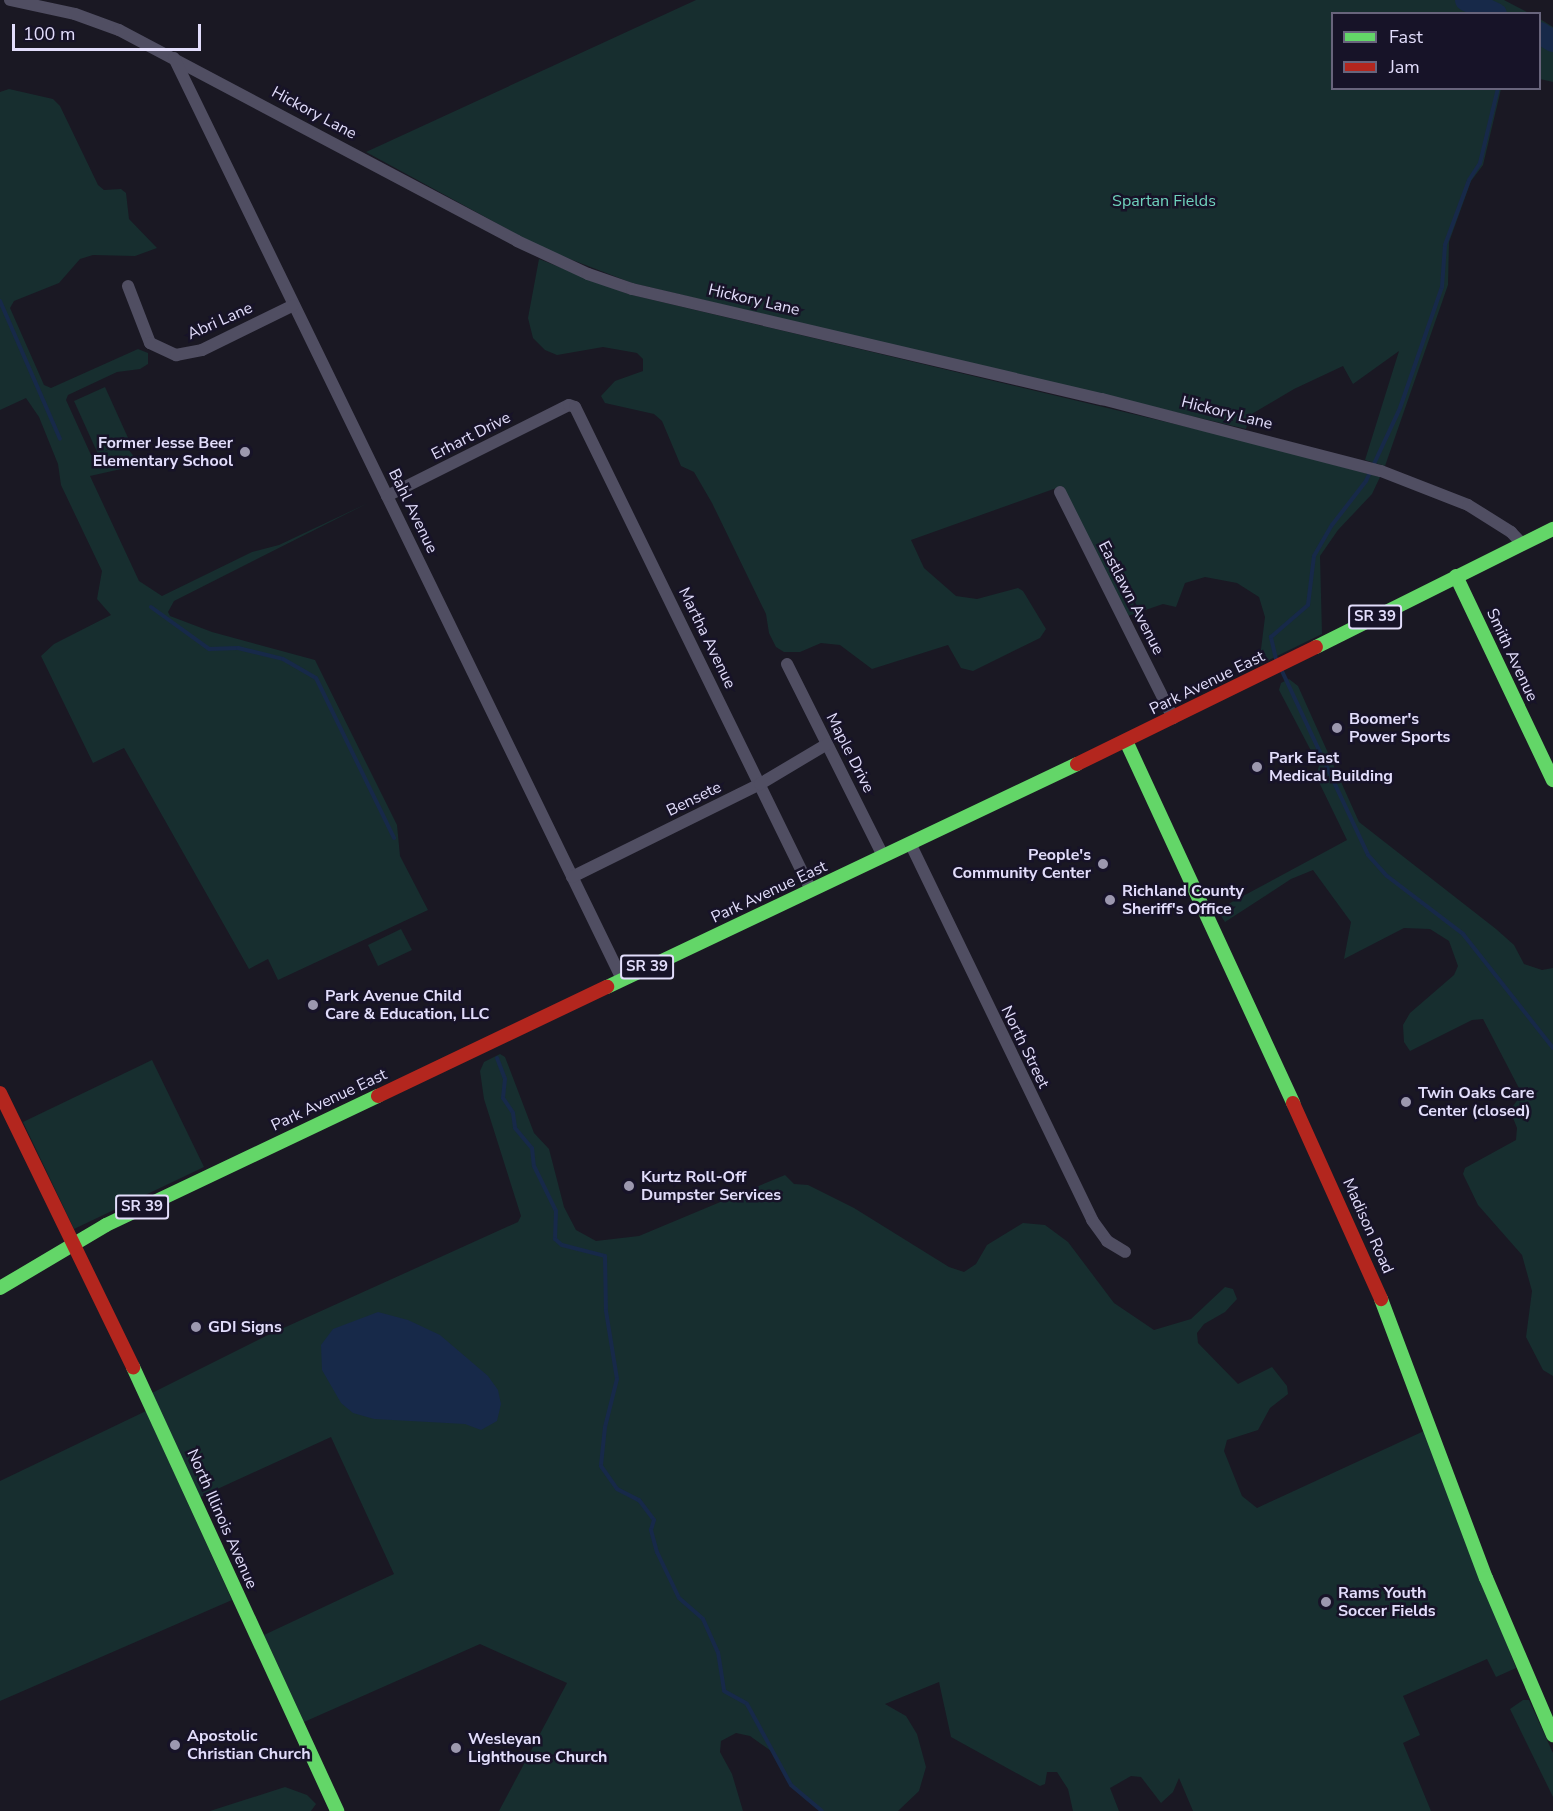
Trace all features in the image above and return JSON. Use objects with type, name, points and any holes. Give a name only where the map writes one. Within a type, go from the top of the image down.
[{"type":"street","name":"Hickory Lane","points":[[10,0],[103,23],[174,58],[517,241],[603,279],[1363,466],[1468,505],[1511,532],[1522,544]]},
{"type":"street","name":"Bahl Avenue","points":[[174,58],[622,979]]},
{"type":"street","name":"Abri Lane","points":[[128,285],[150,343],[176,355],[202,350],[294,305]]},
{"type":"street","name":"Erhart Drive","points":[[387,496],[569,405]]},
{"type":"street","name":"Martha Avenue","points":[[569,405],[575,407],[812,890]]},
{"type":"street","name":"Eastlawn Avenue","points":[[1060,492],[1173,718]]},
{"type":"street","name":"Park Avenue East","points":[[0,1287],[72,1242],[1126,741],[1553,529]]},
{"type":"street","name":"Smith Avenue","points":[[1456,576],[1553,780]]},
{"type":"street","name":"Maple Drive","points":[[787,664],[883,856]]},
{"type":"street","name":"Madison Road","points":[[1126,741],[1369,1267],[1486,1578],[1553,1735]]},
{"type":"street","name":"Bensete","points":[[572,877],[760,784],[827,744]]},
{"type":"street","name":"North Street","points":[[910,843],[1087,1210],[1099,1232],[1125,1252]]},
{"type":"street","name":"North Illinois Avenue","points":[[0,1093],[147,1395],[337,1811]]},
{"type":"green space","name":"Spartan Fields","points":[[696,0],[1504,0],[1527,12],[1331,12],[1331,90],[1501,90],[1483,165],[1471,181],[1449,242],[1448,285],[1385,466],[1365,460],[1399,351],[1353,384],[1343,366],[1294,389],[1250,415],[1246,429],[632,283],[544,249],[366,152]]},
{"type":"green space","points":[[1541,20],[1553,27],[1553,82],[1541,79]]},
{"type":"green space","points":[[9,89],[53,99],[60,106],[98,185],[104,190],[121,189],[126,193],[129,219],[157,248],[135,256],[93,255],[80,259],[59,283],[14,301],[10,308],[44,385],[51,388],[138,349],[148,353],[148,364],[140,369],[117,372],[68,395],[66,400],[91,455],[125,445],[135,458],[130,467],[90,476],[139,581],[162,596],[252,552],[279,545],[368,503],[174,601],[168,612],[170,616],[212,632],[315,660],[397,825],[400,856],[428,910],[278,980],[268,959],[249,969],[124,748],[93,763],[41,656],[54,644],[111,615],[97,599],[102,571],[61,485],[58,464],[39,417],[26,398],[0,410],[0,92]]},
{"type":"green space","points":[[539,259],[628,294],[1242,440],[1380,477],[1372,494],[1338,530],[1320,556],[1322,634],[1259,665],[1265,617],[1259,597],[1237,583],[1205,577],[1185,583],[1176,607],[1163,604],[1128,616],[1062,486],[911,540],[924,568],[956,596],[977,599],[1018,588],[1023,591],[1046,629],[1040,638],[973,671],[961,668],[948,645],[872,669],[840,645],[821,643],[800,652],[784,652],[776,647],[769,633],[766,614],[712,503],[694,472],[681,466],[662,421],[654,414],[605,403],[601,396],[615,381],[643,371],[643,359],[637,353],[603,347],[557,355],[545,350],[533,338],[528,318]]},
{"type":"green space","points":[[105,387],[129,440],[98,454],[74,401]]},
{"type":"green space","points":[[1289,679],[1298,686],[1359,822],[1496,929],[1514,945],[1524,964],[1542,970],[1553,968],[1553,1376],[1543,1370],[1526,1337],[1532,1291],[1522,1255],[1478,1205],[1463,1174],[1465,1168],[1516,1140],[1517,1128],[1510,1110],[1522,1094],[1483,1019],[1472,1020],[1410,1051],[1404,1042],[1403,1025],[1410,1013],[1454,975],[1458,966],[1449,941],[1430,929],[1404,928],[1344,959],[1351,922],[1313,870],[1291,879],[1225,922],[1217,910],[1347,840],[1316,776],[1319,766],[1279,690],[1281,683]]},
{"type":"green space","points":[[401,929],[412,950],[378,966],[368,945]]},
{"type":"green space","points":[[500,1054],[505,1057],[534,1133],[549,1149],[564,1207],[576,1230],[596,1241],[639,1236],[785,1175],[794,1184],[808,1185],[854,1208],[949,1267],[964,1272],[976,1264],[987,1245],[1023,1223],[1045,1225],[1068,1242],[1114,1303],[1154,1330],[1191,1319],[1225,1287],[1233,1289],[1237,1299],[1225,1312],[1204,1324],[1197,1333],[1198,1343],[1238,1384],[1272,1367],[1287,1386],[1288,1394],[1270,1408],[1258,1430],[1227,1440],[1224,1451],[1242,1496],[1257,1508],[1424,1431],[1516,1668],[1496,1677],[1487,1659],[1403,1696],[1420,1735],[1403,1743],[1431,1811],[1193,1811],[1179,1778],[1173,1792],[1161,1803],[1141,1777],[1131,1776],[1110,1788],[1119,1811],[1073,1811],[1068,1789],[1057,1772],[1047,1772],[1045,1784],[1040,1786],[951,1737],[939,1682],[885,1704],[906,1716],[917,1734],[926,1767],[919,1791],[898,1811],[820,1811],[790,1785],[774,1753],[750,1736],[736,1733],[721,1741],[720,1752],[732,1774],[743,1811],[499,1811],[567,1683],[480,1644],[304,1722],[264,1635],[394,1574],[331,1437],[200,1497],[152,1393],[268,1335],[518,1222],[521,1216],[484,1099],[480,1071],[484,1062]]},
{"type":"green space","points":[[152,1060],[204,1167],[74,1229],[23,1122]]},
{"type":"green space","points":[[146,1411],[232,1600],[0,1701],[0,1481]]},
{"type":"green space","points":[[1523,1700],[1529,1700],[1553,1753],[1553,1797],[1510,1709]]},
{"type":"green space","points":[[285,1787],[307,1795],[316,1804],[311,1811],[210,1811]]},
{"type":"water","points":[[378,1312],[408,1320],[440,1335],[488,1376],[498,1390],[501,1404],[497,1421],[481,1430],[465,1424],[374,1419],[353,1413],[341,1403],[322,1370],[321,1345],[333,1329]]},
{"type":"waterway","points":[[1466,0],[1492,12]]},
{"type":"waterway","points":[[1541,34],[1553,41]]},
{"type":"waterway","points":[[1276,659],[1271,637],[1308,605],[1314,556],[1332,525],[1366,481],[1400,408],[1442,287],[1445,245],[1469,180],[1480,163],[1498,90]]},
{"type":"waterway","points":[[0,301],[60,439]]},
{"type":"waterway","points":[[151,607],[209,649],[238,648],[283,659],[316,678],[394,838]]},
{"type":"waterway","points":[[1281,669],[1368,855],[1387,876],[1463,934],[1553,1048]]},
{"type":"waterway","points":[[497,1058],[505,1079],[503,1098],[513,1113],[515,1128],[532,1148],[534,1166],[556,1211],[555,1239],[562,1245],[605,1256],[606,1311],[617,1379],[605,1427],[601,1466],[617,1489],[639,1500],[654,1520],[651,1530],[657,1552],[679,1598],[703,1619],[718,1652],[724,1691],[747,1704],[791,1785],[822,1811]]},
{"type":"traffic: fast","points":[[1316,647],[1553,529]]},
{"type":"traffic: fast","points":[[1456,576],[1553,780]]},
{"type":"traffic: fast","points":[[1126,741],[1293,1103]]},
{"type":"traffic: fast","points":[[607,987],[1077,764]]},
{"type":"traffic: fast","points":[[0,1288],[106,1225],[378,1096]]},
{"type":"traffic: fast","points":[[1381,1299],[1486,1578],[1553,1735]]},
{"type":"traffic: fast","points":[[133,1367],[337,1811]]},
{"type":"traffic: jam","points":[[1077,764],[1316,647]]},
{"type":"traffic: jam","points":[[378,1096],[607,987]]},
{"type":"traffic: jam","points":[[0,1093],[133,1367]]},
{"type":"traffic: jam","points":[[1293,1103],[1381,1299]]},
{"type":"place","name":"Former Jesse Beer Elementary School","points":[[245,452]]},
{"type":"place","name":"Boomer's Power Sports","points":[[1337,728]]},
{"type":"place","name":"Park East Medical Building","points":[[1257,767]]},
{"type":"place","name":"People's Community Center","points":[[1103,864]]},
{"type":"place","name":"Richland County Sheriff's Office","points":[[1110,900]]},
{"type":"place","name":"Park Avenue Child Care & Education, LLC","points":[[313,1005]]},
{"type":"place","name":"Twin Oaks Care Center (closed)","points":[[1406,1102]]},
{"type":"place","name":"Kurtz Roll-Off Dumpster Services","points":[[629,1186]]},
{"type":"place","name":"GDI Signs","points":[[196,1327]]},
{"type":"place","name":"Rams Youth Soccer Fields","points":[[1326,1602]]},
{"type":"place","name":"Apostolic Christian Church","points":[[175,1745]]},
{"type":"place","name":"Wesleyan Lighthouse Church","points":[[456,1748]]}]
